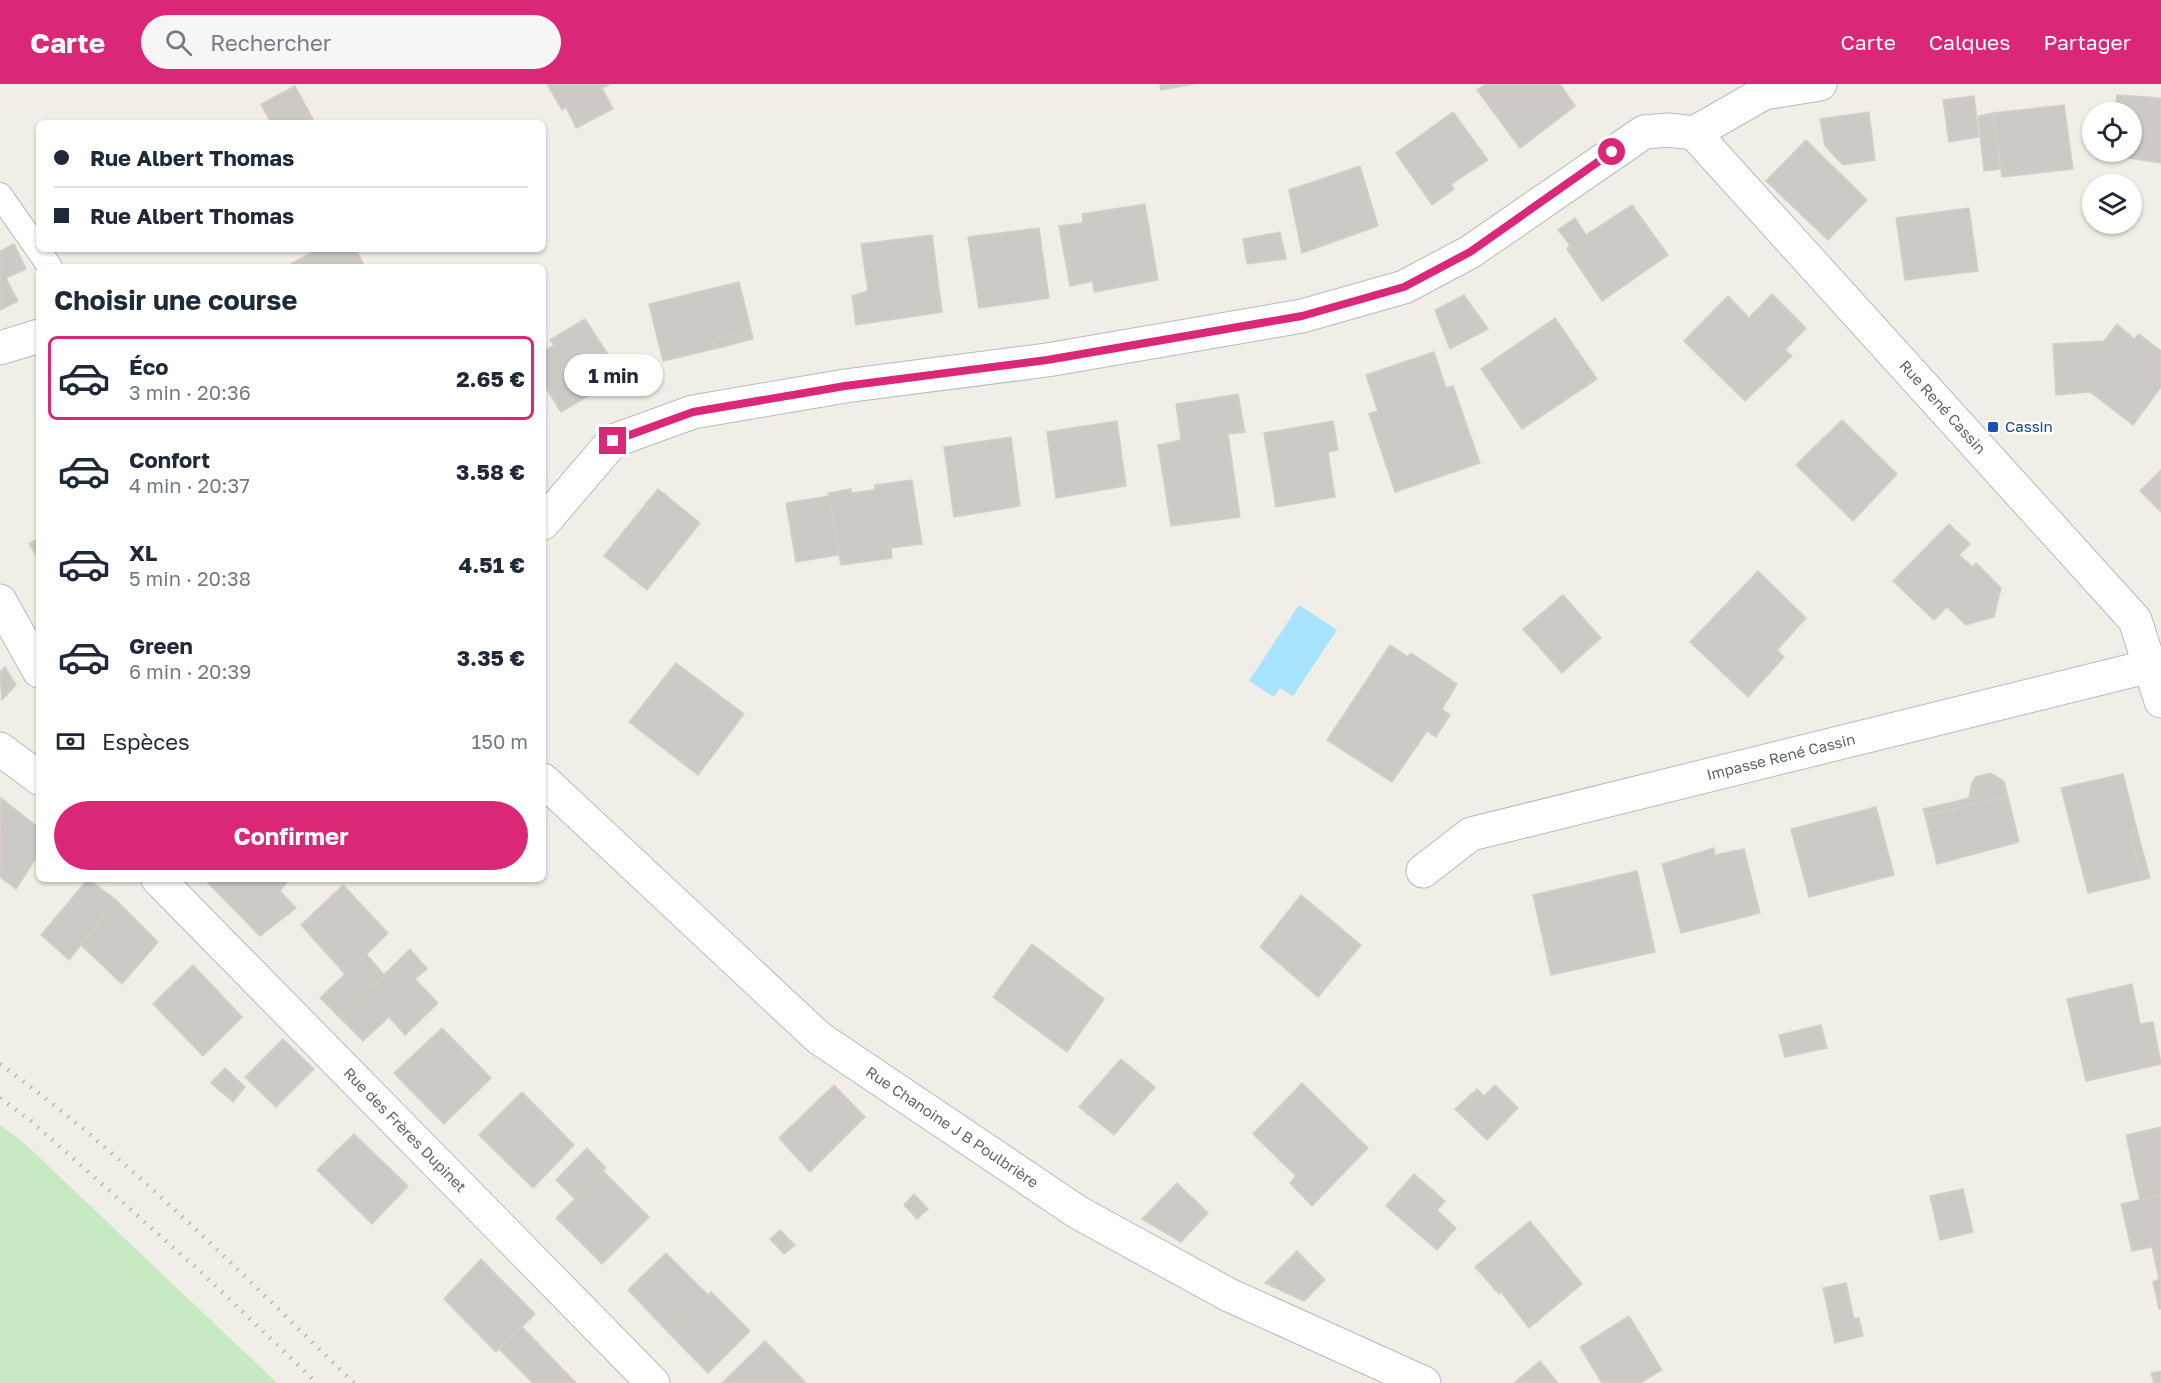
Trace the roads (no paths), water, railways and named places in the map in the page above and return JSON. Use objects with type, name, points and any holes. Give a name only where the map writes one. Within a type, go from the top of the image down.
[{"type":"street","points":[[546,519],[613,441],[693,412],[845,386],[1047,360],[1302,316],[1404,287],[1461,257],[1644,132],[1668,130],[1694,133],[1764,93],[1820,84]]},
{"type":"street","name":"Rue René Cassin","points":[[1694,133],[2135,620],[2161,700]]},
{"type":"street","points":[[0,348],[36,337]]},
{"type":"street","points":[[0,601],[36,667]]},
{"type":"street","name":"Impasse René Cassin","points":[[1423,871],[1471,834],[2150,666]]},
{"type":"street","points":[[0,749],[36,776]]},
{"type":"street","name":"Rue Chanoine J B Poulbrière","points":[[546,783],[819,1038],[1079,1213],[1229,1295],[1424,1383]]},
{"type":"street","name":"Rue des Frères Dupinet","points":[[161,882],[653,1383]]},
{"type":"lane","points":[[0,195],[36,247]]},
{"type":"water","points":[[1299,605],[1337,630],[1293,696],[1280,688],[1274,697],[1249,681]]},
{"type":"railway","points":[[0,1064],[93,1138],[183,1217],[354,1383]]},
{"type":"railway","points":[[0,1098],[31,1121],[202,1273],[317,1383]]},
{"type":"place","name":"Cassin","points":[[1993,427]]}]
